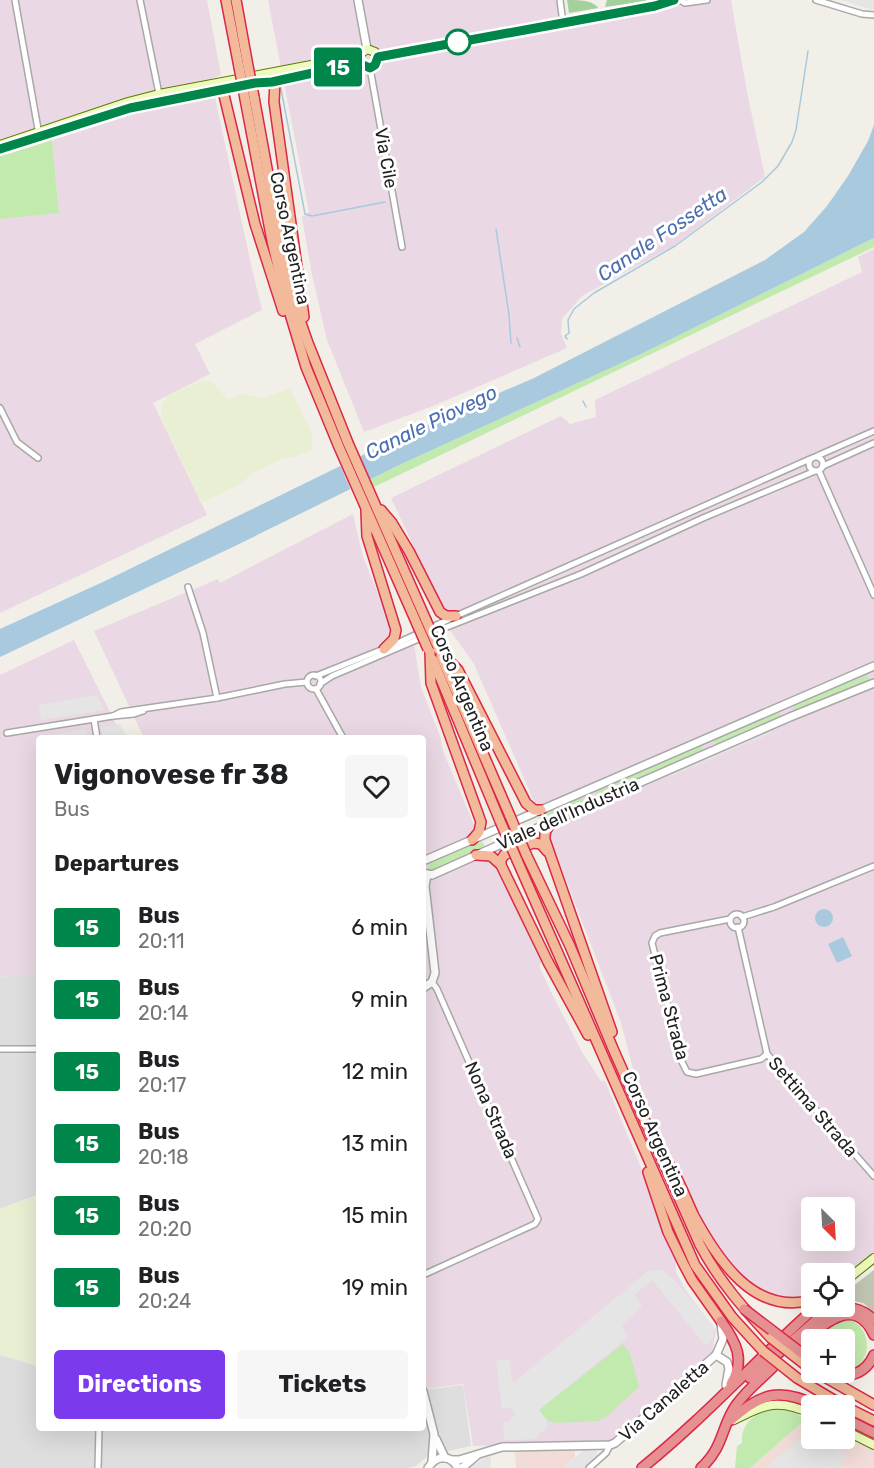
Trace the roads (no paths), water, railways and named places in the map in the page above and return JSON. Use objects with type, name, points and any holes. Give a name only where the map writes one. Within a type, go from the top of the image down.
[{"type":"highway","name":"Corso Argentina","points":[[226,0],[244,66]]},
{"type":"highway","name":"Corso Argentina","points":[[236,0],[250,98],[294,303],[421,622]]},
{"type":"highway","points":[[272,77],[308,343]]},
{"type":"highway","points":[[224,86],[265,259],[306,367]]},
{"type":"highway","name":"Corso Argentina","points":[[250,98],[272,242],[287,304],[306,367],[364,505],[421,622],[570,946],[700,1245],[713,1268],[744,1309],[771,1338],[801,1361]]},
{"type":"highway","points":[[373,499],[398,532],[440,612],[446,616],[456,616]]},
{"type":"highway","points":[[364,505],[367,536],[396,630],[394,639],[384,649]]},
{"type":"highway","name":"Corso Argentina","points":[[433,649],[500,821],[700,1275],[732,1317],[764,1351],[797,1378],[826,1395]]},
{"type":"highway","points":[[433,649],[458,670],[526,803],[534,810],[541,810]]},
{"type":"highway","points":[[433,649],[431,683],[476,802],[481,822],[479,832],[472,840]]},
{"type":"highway","points":[[567,814],[551,823],[544,833],[548,853],[582,941],[632,1088]]},
{"type":"highway","points":[[501,865],[504,855],[533,843],[541,844],[548,853]]},
{"type":"highway","points":[[476,855],[491,856],[501,865],[548,962],[619,1092]]},
{"type":"highway","points":[[657,1146],[677,1178],[704,1232],[740,1283],[762,1296],[780,1302],[801,1302]]},
{"type":"highway","points":[[644,1151],[649,1176],[675,1248],[692,1280],[733,1339],[740,1358],[734,1379],[721,1398]]},
{"type":"highway","points":[[721,1398],[739,1388],[832,1309],[846,1306],[859,1309],[870,1321],[874,1335]]},
{"type":"highway","points":[[744,1309],[801,1352]]},
{"type":"highway","points":[[800,1344],[826,1322],[837,1316],[870,1321]]},
{"type":"highway","points":[[642,1468],[721,1398],[774,1344],[805,1317]]},
{"type":"highway","points":[[855,1374],[866,1367],[874,1355]]},
{"type":"highway","points":[[701,1468],[716,1451],[736,1405],[773,1367]]},
{"type":"highway","points":[[835,1383],[874,1405]]},
{"type":"highway","points":[[721,1398],[726,1385]]},
{"type":"highway","points":[[728,1424],[756,1400],[764,1397],[792,1395],[801,1399]]},
{"type":"highway","name":"Corso Argentina","points":[[855,1412],[874,1421]]},
{"type":"highway","points":[[855,1424],[874,1433]]},
{"type":"main road","points":[[378,57],[655,6],[674,0]]},
{"type":"main road","points":[[272,77],[359,55],[367,49],[375,52],[378,57]]},
{"type":"main road","points":[[359,55],[361,64]]},
{"type":"main road","points":[[0,149],[122,111],[224,86],[361,64],[370,68],[375,65],[378,57]]},
{"type":"main road","points":[[0,145],[128,102],[159,94],[224,86]]},
{"type":"main road","points":[[152,104],[159,94]]},
{"type":"main road","points":[[855,1273],[874,1258]]},
{"type":"main road","points":[[728,1424],[761,1407],[775,1403],[791,1405],[801,1409]]},
{"type":"main road","points":[[855,1436],[870,1443]]},
{"type":"street","points":[[15,0],[39,131],[50,134]]},
{"type":"street","points":[[140,0],[159,94]]},
{"type":"street","points":[[358,0],[367,49]]},
{"type":"street","points":[[560,0],[563,23]]},
{"type":"street","points":[[680,0],[685,3],[707,0]]},
{"type":"street","points":[[816,0],[862,14],[874,15]]},
{"type":"street","name":"Via Cile","points":[[370,68],[402,247]]},
{"type":"street","points":[[0,408],[17,442],[38,458]]},
{"type":"street","points":[[307,682],[311,676],[384,649],[874,431]]},
{"type":"street","points":[[307,682],[310,688],[318,686],[332,676],[577,574],[874,443]]},
{"type":"street","points":[[814,458],[810,468],[819,469]]},
{"type":"street","points":[[814,458],[822,459],[819,469],[874,595]]},
{"type":"street","points":[[699,509],[703,518]]},
{"type":"street","points":[[594,555],[591,560],[592,564],[602,563]]},
{"type":"street","points":[[577,574],[583,566],[581,561]]},
{"type":"street","points":[[188,587],[203,633],[216,698]]},
{"type":"street","name":"Viale dell'Industria","points":[[426,860],[874,666]]},
{"type":"street","points":[[316,676],[320,680],[318,686],[342,735]]},
{"type":"street","points":[[7,734],[134,714],[285,684],[307,682]]},
{"type":"street","name":"Viale dell'Industria","points":[[426,874],[476,855],[790,717],[874,683]]},
{"type":"street","points":[[784,704],[790,717]]},
{"type":"street","points":[[94,719],[97,735]]},
{"type":"street","points":[[707,738],[713,751]]},
{"type":"street","name":"Prima Strada","points":[[767,1054],[761,1059],[696,1074],[687,1072],[682,1062],[652,943],[655,936],[660,933],[730,919],[736,914],[742,917],[774,907],[874,866]]},
{"type":"street","name":"Nona Strada","points":[[426,892],[435,973],[432,982],[538,1219],[535,1224],[426,1274]]},
{"type":"street","points":[[730,919],[732,926],[738,927],[743,923],[742,917]]},
{"type":"street","name":"Settima Strada","points":[[738,927],[767,1054],[874,1176]]},
{"type":"street","points":[[426,986],[432,982]]},
{"type":"street","points":[[0,1049],[36,1049]]},
{"type":"street","points":[[721,1321],[723,1339],[717,1356],[727,1362],[729,1375],[726,1385]]},
{"type":"street","name":"Via Canaletta","points":[[430,1465],[448,1459],[459,1460],[502,1447],[610,1445],[717,1356]]},
{"type":"street","points":[[426,1403],[434,1434],[448,1459],[460,1468],[481,1452]]},
{"type":"street","points":[[98,1468],[99,1431]]},
{"type":"street","points":[[430,1465],[434,1434]]},
{"type":"street","name":"Via Canaletta","points":[[589,1468],[606,1453],[610,1445]]},
{"type":"water","points":[[874,125],[874,238],[641,354],[395,467],[235,546],[0,657],[0,629],[105,581],[373,450],[534,378],[765,260],[804,232],[827,206],[848,176],[868,141]]},
{"type":"water","points":[[824,909],[830,912],[833,918],[830,924],[824,927],[818,924],[815,918],[818,912]]},
{"type":"water","points":[[843,937],[852,956],[837,963],[828,944]]},
{"type":"waterway","name":"Canale Fossetta","points":[[567,339],[565,336],[569,333],[568,320],[574,309],[594,293],[675,246],[762,182],[778,166],[796,130],[808,51]]},
{"type":"waterway","points":[[281,89],[305,214],[312,216],[385,202]]},
{"type":"waterway","points":[[496,229],[511,343]]},
{"type":"waterway","points":[[517,338],[520,347]]},
{"type":"waterway","name":"Canale Fossetta","points":[[583,401],[586,407]]},
{"type":"water label","name":"Canale Piovego","points":[[431,422]]}]
